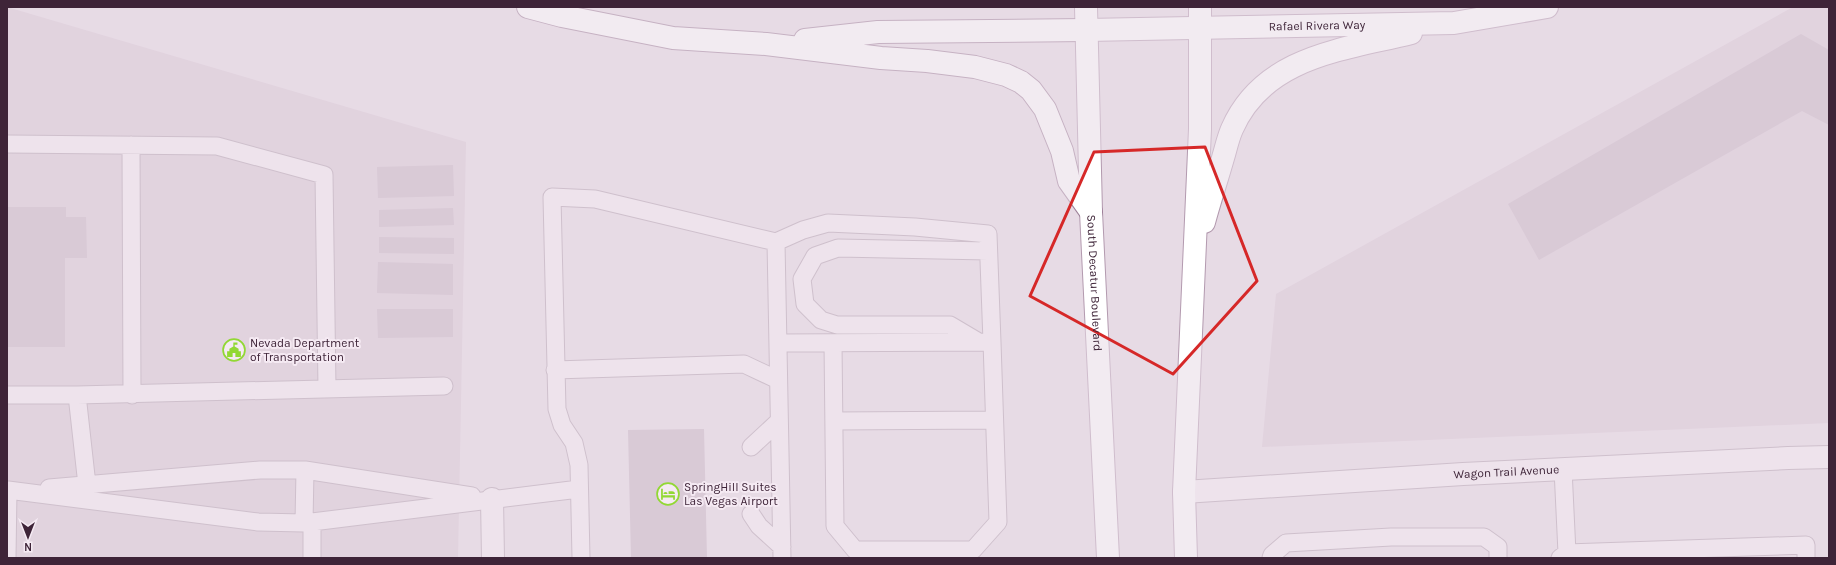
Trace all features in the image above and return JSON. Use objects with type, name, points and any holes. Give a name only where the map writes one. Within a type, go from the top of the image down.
[{"type":"main road","points":[[528,7],[562,16],[673,38],[766,44],[974,67],[1006,75],[1021,82],[1031,90],[1045,109],[1062,151],[1069,181],[1091,212]]},
{"type":"main road","name":"South Decatur Boulevard","points":[[1086,7],[1091,212],[1108,558]]},
{"type":"main road","points":[[1186,558],[1184,492],[1193,259],[1200,128],[1200,7]]},
{"type":"main road","name":"Rafael Rivera Way","points":[[766,44],[878,32],[1201,29],[1454,23],[1547,7]]},
{"type":"main road","points":[[1193,259],[1232,129],[1241,112],[1263,84],[1301,61],[1454,23]]},
{"type":"street","name":"Wagon Trail Avenue","points":[[1184,492],[1563,469],[1829,457]]},
{"type":"street","points":[[492,499],[493,558]]},
{"type":"lane","points":[[7,144],[217,146],[324,175],[327,390]]},
{"type":"lane","points":[[131,145],[132,394]]},
{"type":"lane","points":[[581,558],[579,465],[574,443],[562,425],[557,409],[552,197],[595,199],[776,242],[803,230],[828,223],[915,226],[988,234],[985,342],[994,420],[998,522],[973,550],[855,550],[835,526],[833,342]]},
{"type":"lane","points":[[776,242],[782,553]]},
{"type":"lane","points":[[985,342],[950,326],[837,326],[821,320],[805,304],[802,279],[815,256],[838,248],[988,251]]},
{"type":"lane","points":[[778,342],[985,342]]},
{"type":"lane","points":[[555,370],[744,364],[778,380]]},
{"type":"lane","points":[[7,395],[77,396],[444,386]]},
{"type":"lane","points":[[77,396],[87,485]]},
{"type":"lane","points":[[834,421],[994,420]]},
{"type":"lane","points":[[751,446],[779,421]]},
{"type":"lane","points":[[1563,469],[1564,555],[1806,545],[1806,558]]},
{"type":"lane","points":[[8,490],[87,485],[260,470],[304,470],[492,499]]},
{"type":"lane","points":[[304,470],[312,558]]},
{"type":"lane","points":[[8,490],[258,522],[308,522],[579,489]]},
{"type":"lane","points":[[7,558],[8,490]]},
{"type":"lane","points":[[751,514],[758,526],[782,553]]},
{"type":"lane","points":[[1271,558],[1272,555],[1286,543],[1391,537],[1484,537],[1498,547],[1498,558]]},
{"type":"highlighted area","points":[[1205,147],[1257,281],[1173,374],[1030,296],[1094,152]]},
{"type":"shaded area","name":"Nevada Department of Transportation","points":[[7,7],[466,142],[458,558],[7,558]]},
{"type":"shaded area","points":[[1793,7],[1829,7],[1829,423],[1262,447],[1276,294]]},
{"type":"building","points":[[1801,34],[1829,50],[1829,125],[1802,111],[1539,260],[1508,204]]},
{"type":"building","points":[[453,165],[454,196],[378,198],[377,167]]},
{"type":"building","points":[[7,207],[66,207],[66,217],[86,217],[87,258],[65,258],[65,347],[7,347]]},
{"type":"building","points":[[453,208],[454,225],[379,227],[379,210]]},
{"type":"building","points":[[379,237],[454,238],[454,254],[379,253]]},
{"type":"building","points":[[378,262],[453,264],[453,295],[377,293]]},
{"type":"building","points":[[377,309],[453,309],[453,337],[378,338]]},
{"type":"building","name":"SpringHill Suites Las Vegas Airport","points":[[704,429],[707,558],[631,558],[628,430]]},
{"type":"place","name":"Nevada Department of Transportation","points":[[234,350]]},
{"type":"place","name":"SpringHill Suites Las Vegas Airport","points":[[668,494]]}]
